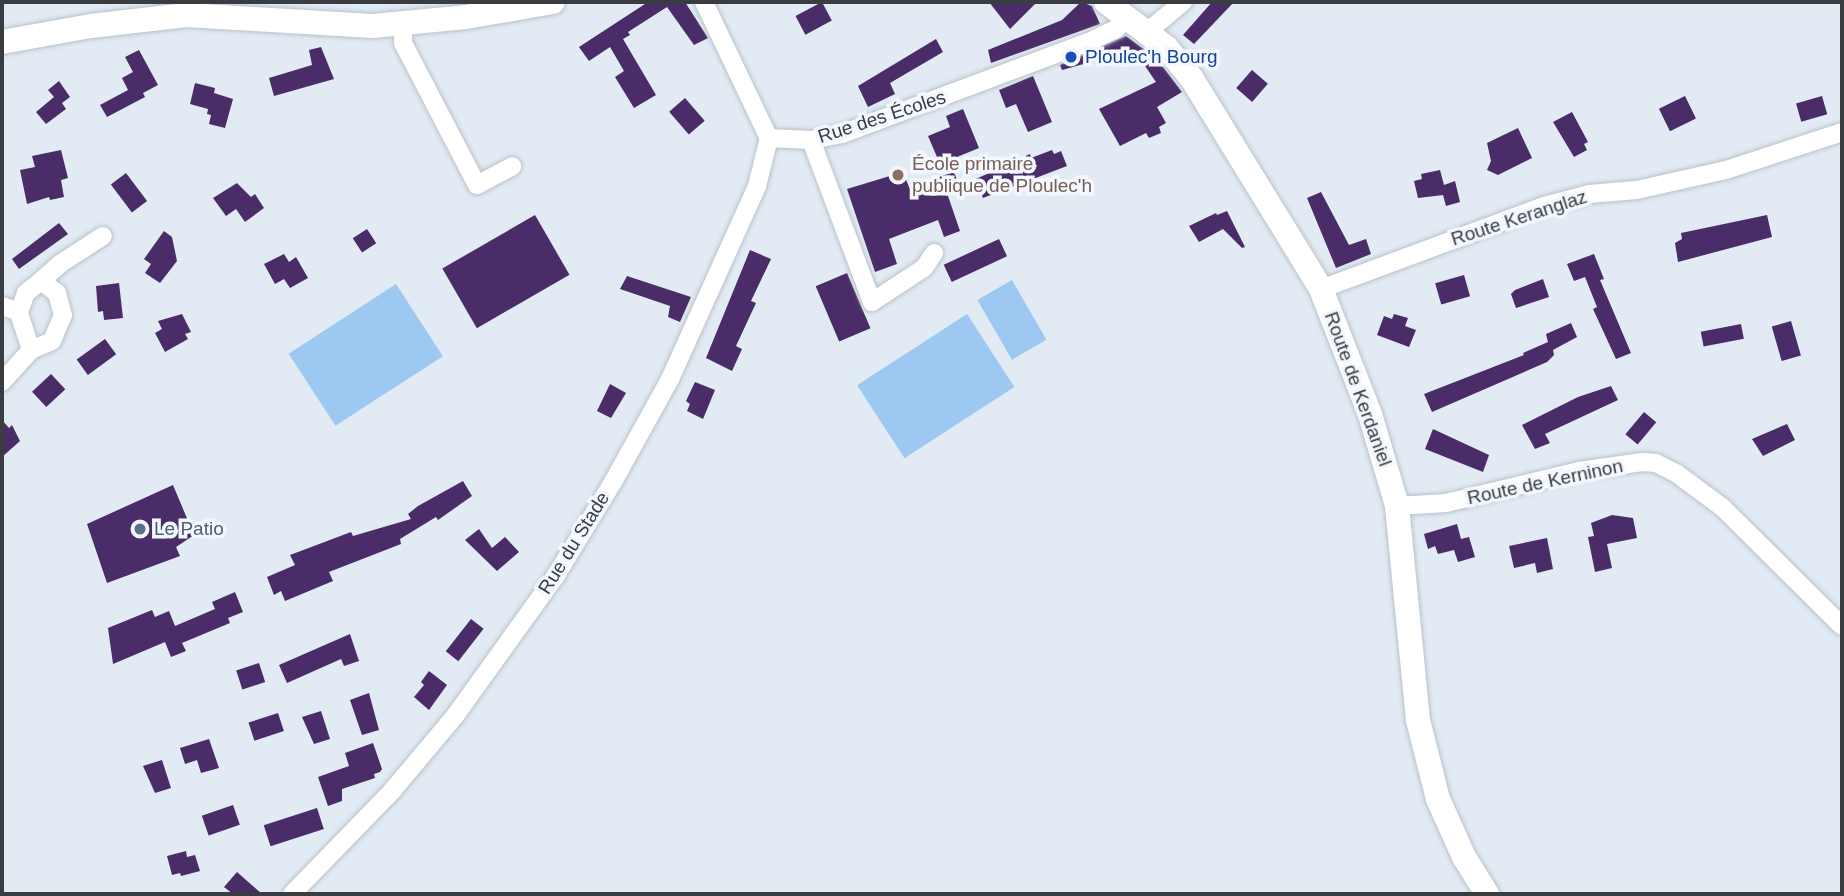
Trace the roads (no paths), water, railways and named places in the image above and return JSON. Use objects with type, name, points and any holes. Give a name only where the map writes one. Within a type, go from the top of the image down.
[{"type":"street","points":[[2,42],[91,26],[186,15],[355,26],[403,25],[553,2]]},
{"type":"street","points":[[704,2],[768,138]]},
{"type":"street","name":"Route de Kerdaniel","points":[[1106,2],[1167,48],[1192,79],[1321,289],[1370,414],[1397,506],[1418,720],[1438,799],[1464,858],[1487,894]]},
{"type":"street","name":"Rue des Écoles","points":[[768,138],[811,140],[842,134],[1027,66],[1116,29],[1138,24],[1183,2]]},
{"type":"street","points":[[403,25],[403,43],[477,184],[512,166]]},
{"type":"street","name":"Route Keranglaz","points":[[1321,289],[1544,206],[1589,194],[1637,190],[1726,170],[1842,132]]},
{"type":"street","name":"Rue du Stade","points":[[292,894],[392,791],[455,716],[555,577],[613,482],[670,379],[757,186],[768,138]]},
{"type":"street","points":[[811,140],[872,302],[925,268],[934,254]]},
{"type":"street","points":[[31,350],[10,309],[60,264],[103,236]]},
{"type":"street","points":[[2,382],[31,350],[52,341],[63,315],[57,293],[41,281]]},
{"type":"street","name":"Route de Kerninon","points":[[1397,506],[1446,503],[1579,471],[1642,462],[1656,463],[1676,472],[1722,507],[1842,626]]},
{"type":"place","name":"Ploulec'h Bourg","points":[[1071,57]]},
{"type":"place","name":"École primaire publique de Ploulec'h","points":[[898,175]]},
{"type":"place","name":"Le Patio","points":[[140,529]]}]
